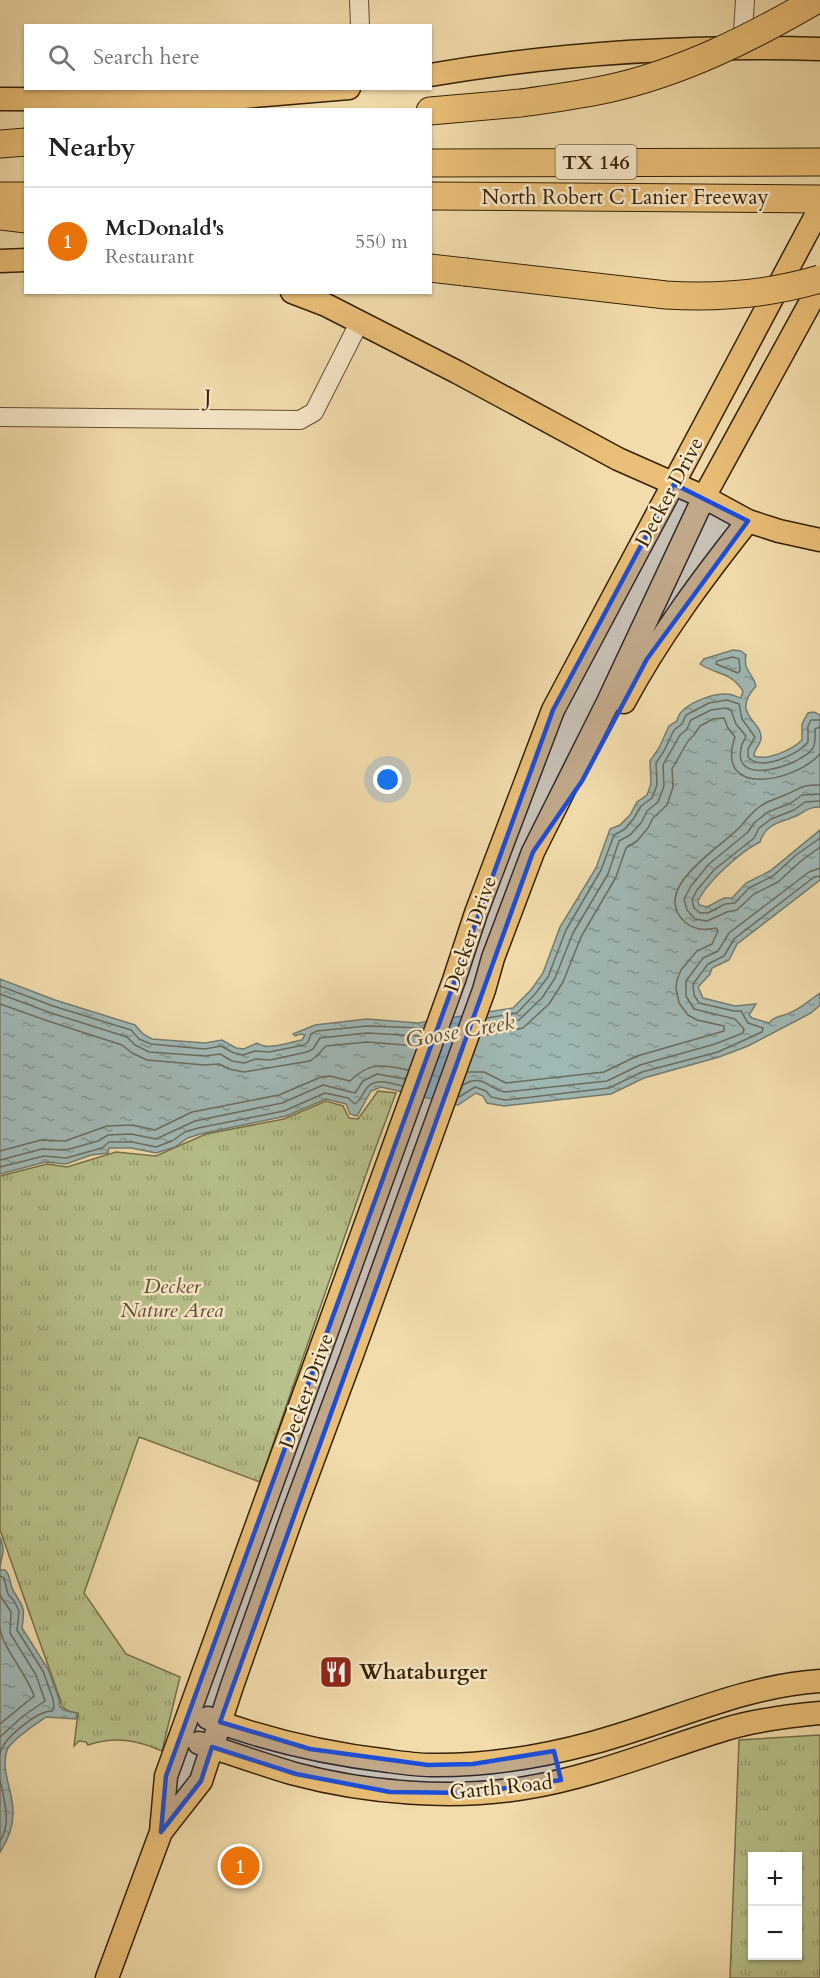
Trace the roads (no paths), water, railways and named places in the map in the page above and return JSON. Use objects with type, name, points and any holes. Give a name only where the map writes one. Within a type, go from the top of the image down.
[{"type":"highway","points":[[432,111],[521,103],[608,89],[655,75],[733,45],[816,0]]},
{"type":"highway","points":[[0,144],[24,142]]},
{"type":"highway","points":[[0,161],[24,161]]},
{"type":"highway","name":"North Robert C Lanier Freeway","points":[[432,163],[820,162]]},
{"type":"highway","points":[[0,196],[24,196]]},
{"type":"highway","name":"North Robert C Lanier Freeway","points":[[432,196],[820,198]]},
{"type":"highway","points":[[0,216],[24,219]]},
{"type":"highway","points":[[432,268],[695,297],[755,293],[820,279]]},
{"type":"main road","points":[[796,48],[820,37]]},
{"type":"main road","points":[[432,75],[484,66],[600,53],[742,48],[820,49]]},
{"type":"main road","points":[[0,99],[207,100],[325,90]]},
{"type":"main road","name":"Decker Drive","points":[[107,1978],[161,1833],[166,1776],[408,1109],[476,914],[553,710],[820,208]]},
{"type":"main road","points":[[0,261],[24,260]]},
{"type":"main road","name":"Decker Drive","points":[[161,1833],[201,1781],[294,1510],[438,1119],[484,990],[493,958],[533,852],[609,702],[704,497],[820,285]]},
{"type":"main road","points":[[297,294],[326,305],[457,372],[618,459],[704,497],[748,521],[778,531],[820,540]]},
{"type":"main road","points":[[533,852],[582,781],[647,659],[699,582],[748,521]]},
{"type":"main road","name":"Garth Road","points":[[190,1710],[220,1722],[310,1749],[428,1765],[473,1764],[592,1743],[720,1702],[776,1687],[820,1681]]},
{"type":"main road","points":[[720,1702],[728,1728]]},
{"type":"main road","name":"Garth Road","points":[[180,1738],[296,1774],[390,1792],[472,1793],[525,1788],[561,1780],[728,1728],[779,1717],[820,1713]]},
{"type":"main road","points":[[554,1751],[561,1780]]},
{"type":"street","points":[[359,0],[360,24]]},
{"type":"street","points":[[742,48],[745,0]]},
{"type":"street","name":"J","points":[[0,417],[300,420],[314,412],[359,323]]},
{"type":"street","points":[[423,1793],[428,1765]]},
{"type":"water","name":"Goose Creek","points":[[733,650],[741,651],[746,655],[747,668],[756,686],[746,704],[746,710],[757,726],[761,738],[754,756],[772,756],[792,747],[802,740],[802,724],[808,713],[814,712],[820,715],[820,807],[808,809],[766,830],[760,842],[744,852],[717,876],[702,893],[698,901],[699,905],[707,907],[724,898],[732,898],[746,883],[770,871],[820,830],[820,880],[737,944],[729,960],[712,968],[710,974],[698,987],[703,998],[735,1006],[756,1004],[749,1015],[769,1023],[774,1018],[797,1009],[820,993],[820,1005],[811,1013],[748,1046],[719,1057],[644,1078],[611,1094],[504,1106],[487,1103],[483,1096],[476,1093],[458,1105],[381,1087],[371,1091],[357,1116],[350,1114],[346,1104],[326,1099],[286,1116],[200,1134],[188,1138],[175,1147],[156,1153],[131,1148],[109,1148],[108,1153],[91,1155],[66,1164],[45,1162],[0,1174],[0,979],[55,1000],[135,1025],[143,1034],[152,1039],[205,1043],[222,1040],[236,1048],[244,1049],[257,1043],[273,1046],[302,1040],[305,1035],[295,1036],[293,1034],[315,1025],[367,1019],[418,1023],[513,1008],[531,990],[543,973],[560,927],[596,868],[610,829],[620,825],[630,815],[637,802],[647,795],[651,784],[650,761],[669,726],[677,721],[684,710],[697,701],[721,694],[741,698],[743,691],[733,680],[700,664],[704,659]]},
{"type":"water","points":[[0,1537],[3,1552],[0,1565]]},
{"type":"water","points":[[0,1570],[5,1570],[7,1573],[12,1589],[22,1605],[22,1628],[48,1669],[59,1705],[63,1710],[77,1713],[76,1719],[46,1717],[9,1746],[5,1766],[13,1805],[13,1818],[10,1834],[0,1852]]},
{"type":"place","name":"Whataburger","points":[[336,1672]]},
{"type":"place","name":"McDonald's","points":[[240,1866]]},
{"type":"park label","name":"Decker Nature Area","points":[[172,1298]]}]
